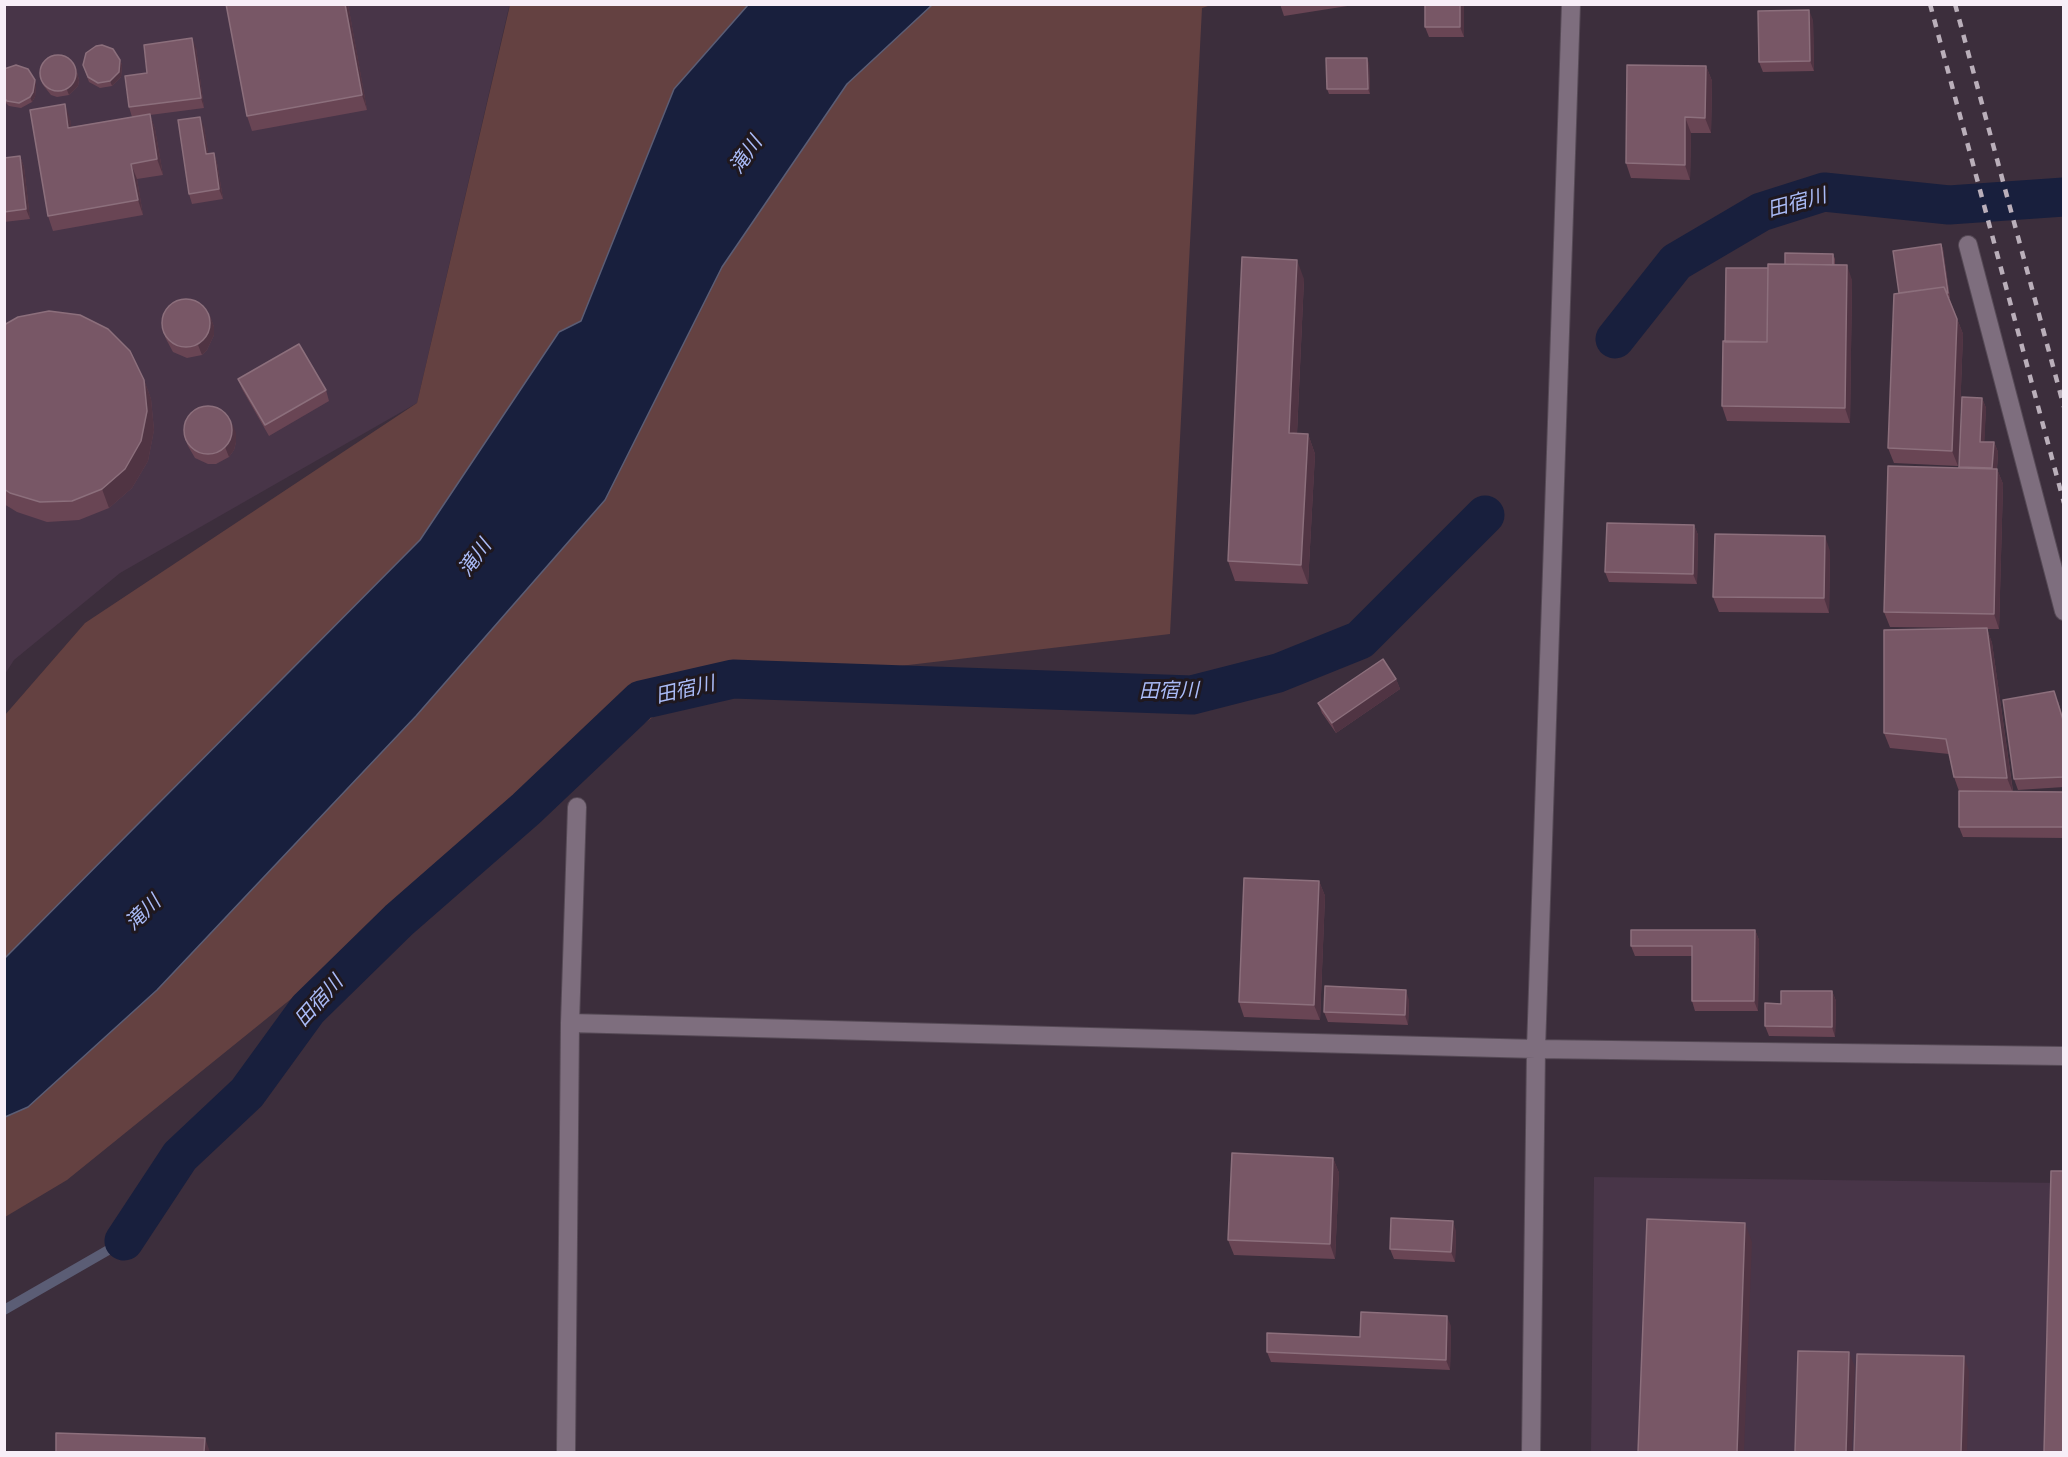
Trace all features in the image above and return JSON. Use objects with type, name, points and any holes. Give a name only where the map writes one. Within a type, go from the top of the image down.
[{"type":"street","points":[[1531,1452],[1536,1049],[1571,4]]},
{"type":"street","points":[[1968,245],[2064,611]]},
{"type":"street","points":[[566,1452],[570,1023],[577,807]]},
{"type":"street","points":[[570,1023],[1536,1049],[2064,1056]]},
{"type":"shaded area","points":[[5,5],[536,5],[509,7],[417,403],[120,573],[14,660],[5,674]]},
{"type":"shaded area","points":[[510,5],[1211,5],[1202,8],[1170,634],[689,691],[526,809],[67,1180],[5,1217],[5,715],[85,623],[417,403]]},
{"type":"shaded area","points":[[1594,1177],[2063,1183],[2063,1452],[1591,1452]]},
{"type":"water","name":"滝川","points":[[748,5],[932,5],[847,84],[722,267],[605,500],[416,716],[157,990],[28,1107],[5,1117],[5,958],[420,540],[559,332],[581,321],[674,89]]},
{"type":"building","points":[[226,4],[345,4],[362,95],[247,116]]},
{"type":"building","points":[[1425,4],[1460,4],[1460,27],[1425,27]]},
{"type":"building","points":[[1809,10],[1810,61],[1759,62],[1758,11]]},
{"type":"building","points":[[192,38],[201,98],[129,107],[125,76],[147,73],[144,45]]},
{"type":"building","points":[[102,45],[113,49],[120,60],[119,72],[110,81],[98,83],[88,77],[83,65],[86,53]]},
{"type":"building","points":[[58,55],[71,60],[76,73],[71,86],[58,91],[45,86],[40,73],[45,60]]},
{"type":"building","points":[[1326,58],[1367,58],[1368,89],[1327,89]]},
{"type":"building","points":[[16,65],[28,69],[35,80],[30,97],[19,103],[7,101],[4,98],[4,69]]},
{"type":"building","points":[[1627,65],[1706,66],[1705,118],[1685,117],[1685,165],[1626,163]]},
{"type":"building","points":[[65,104],[68,128],[150,114],[157,159],[131,164],[138,200],[48,216],[30,110]]},
{"type":"building","points":[[200,117],[206,154],[214,153],[219,189],[189,194],[178,120]]},
{"type":"building","points":[[20,156],[26,209],[4,212],[4,158]]},
{"type":"building","points":[[1941,244],[1948,293],[1944,287],[1899,293],[1893,251]]},
{"type":"building","points":[[1785,253],[1833,254],[1833,265],[1785,264]]},
{"type":"building","points":[[1242,257],[1297,260],[1289,433],[1308,434],[1301,565],[1228,561]]},
{"type":"building","points":[[1768,264],[1847,265],[1845,408],[1722,406],[1723,341],[1767,342]]},
{"type":"building","points":[[1726,268],[1768,268],[1767,342],[1725,342]]},
{"type":"building","points":[[1944,287],[1957,319],[1952,451],[1888,448],[1894,294]]},
{"type":"building","points":[[181,299],[191,299],[203,306],[210,318],[210,328],[203,340],[191,347],[181,347],[166,336],[162,328],[162,318],[173,303]]},
{"type":"building","points":[[49,311],[80,315],[108,329],[130,351],[144,380],[147,411],[141,441],[125,469],[102,489],[72,501],[40,502],[4,489],[4,325],[18,317]]},
{"type":"building","points":[[299,344],[326,390],[265,425],[238,379]]},
{"type":"building","points":[[1962,397],[1982,398],[1980,442],[1994,442],[1992,468],[1959,467]]},
{"type":"building","points":[[203,406],[213,406],[225,413],[232,425],[232,435],[225,447],[213,454],[203,454],[188,443],[184,435],[184,425],[195,410]]},
{"type":"building","points":[[1888,466],[1997,469],[1994,614],[1884,612]]},
{"type":"building","points":[[1607,523],[1694,525],[1693,574],[1605,572]]},
{"type":"building","points":[[1715,534],[1825,536],[1824,598],[1713,597]]},
{"type":"building","points":[[1987,628],[2007,778],[1954,777],[1946,739],[1884,733],[1884,630]]},
{"type":"building","points":[[1383,659],[1396,679],[1332,723],[1318,703]]},
{"type":"building","points":[[2054,691],[2064,723],[2064,777],[2014,779],[2003,700]]},
{"type":"building","points":[[1959,791],[2064,792],[2064,827],[1959,827]]},
{"type":"building","points":[[1244,878],[1319,881],[1314,1005],[1239,1002]]},
{"type":"building","points":[[1631,930],[1755,930],[1754,1001],[1692,1001],[1692,946],[1631,946]]},
{"type":"building","points":[[1325,986],[1406,990],[1405,1015],[1324,1012]]},
{"type":"building","points":[[1781,991],[1832,991],[1832,1027],[1765,1026],[1765,1003],[1781,1004]]},
{"type":"building","points":[[1232,1153],[1333,1158],[1330,1244],[1228,1240]]},
{"type":"building","points":[[2051,1171],[2064,1171],[2064,1452],[2044,1452]]},
{"type":"building","points":[[1391,1218],[1453,1221],[1451,1252],[1390,1249]]},
{"type":"building","points":[[1647,1219],[1745,1223],[1737,1452],[1638,1452]]},
{"type":"building","points":[[1361,1312],[1447,1316],[1446,1360],[1267,1352],[1267,1333],[1360,1337]]},
{"type":"building","points":[[1798,1351],[1849,1352],[1846,1452],[1795,1452]]},
{"type":"building","points":[[1857,1354],[1964,1356],[1961,1452],[1854,1452]]},
{"type":"building","points":[[56,1433],[205,1438],[204,1452],[56,1452]]},
{"type":"waterway","name":"田宿川","points":[[1615,339],[1676,262],[1761,212],[1824,192],[1949,205],[2064,197]]},
{"type":"waterway","name":"田宿川","points":[[124,1241],[180,1156],[247,1093],[308,1009],[399,920],[526,809],[641,700],[733,679],[1192,695],[1278,673],[1360,640],[1485,515]]},
{"type":"waterway","name":"田宿川","points":[[4,1310],[124,1241]]},
{"type":"railway","points":[[1930,4],[2064,503]]},
{"type":"railway","points":[[1955,4],[2064,407]]}]
